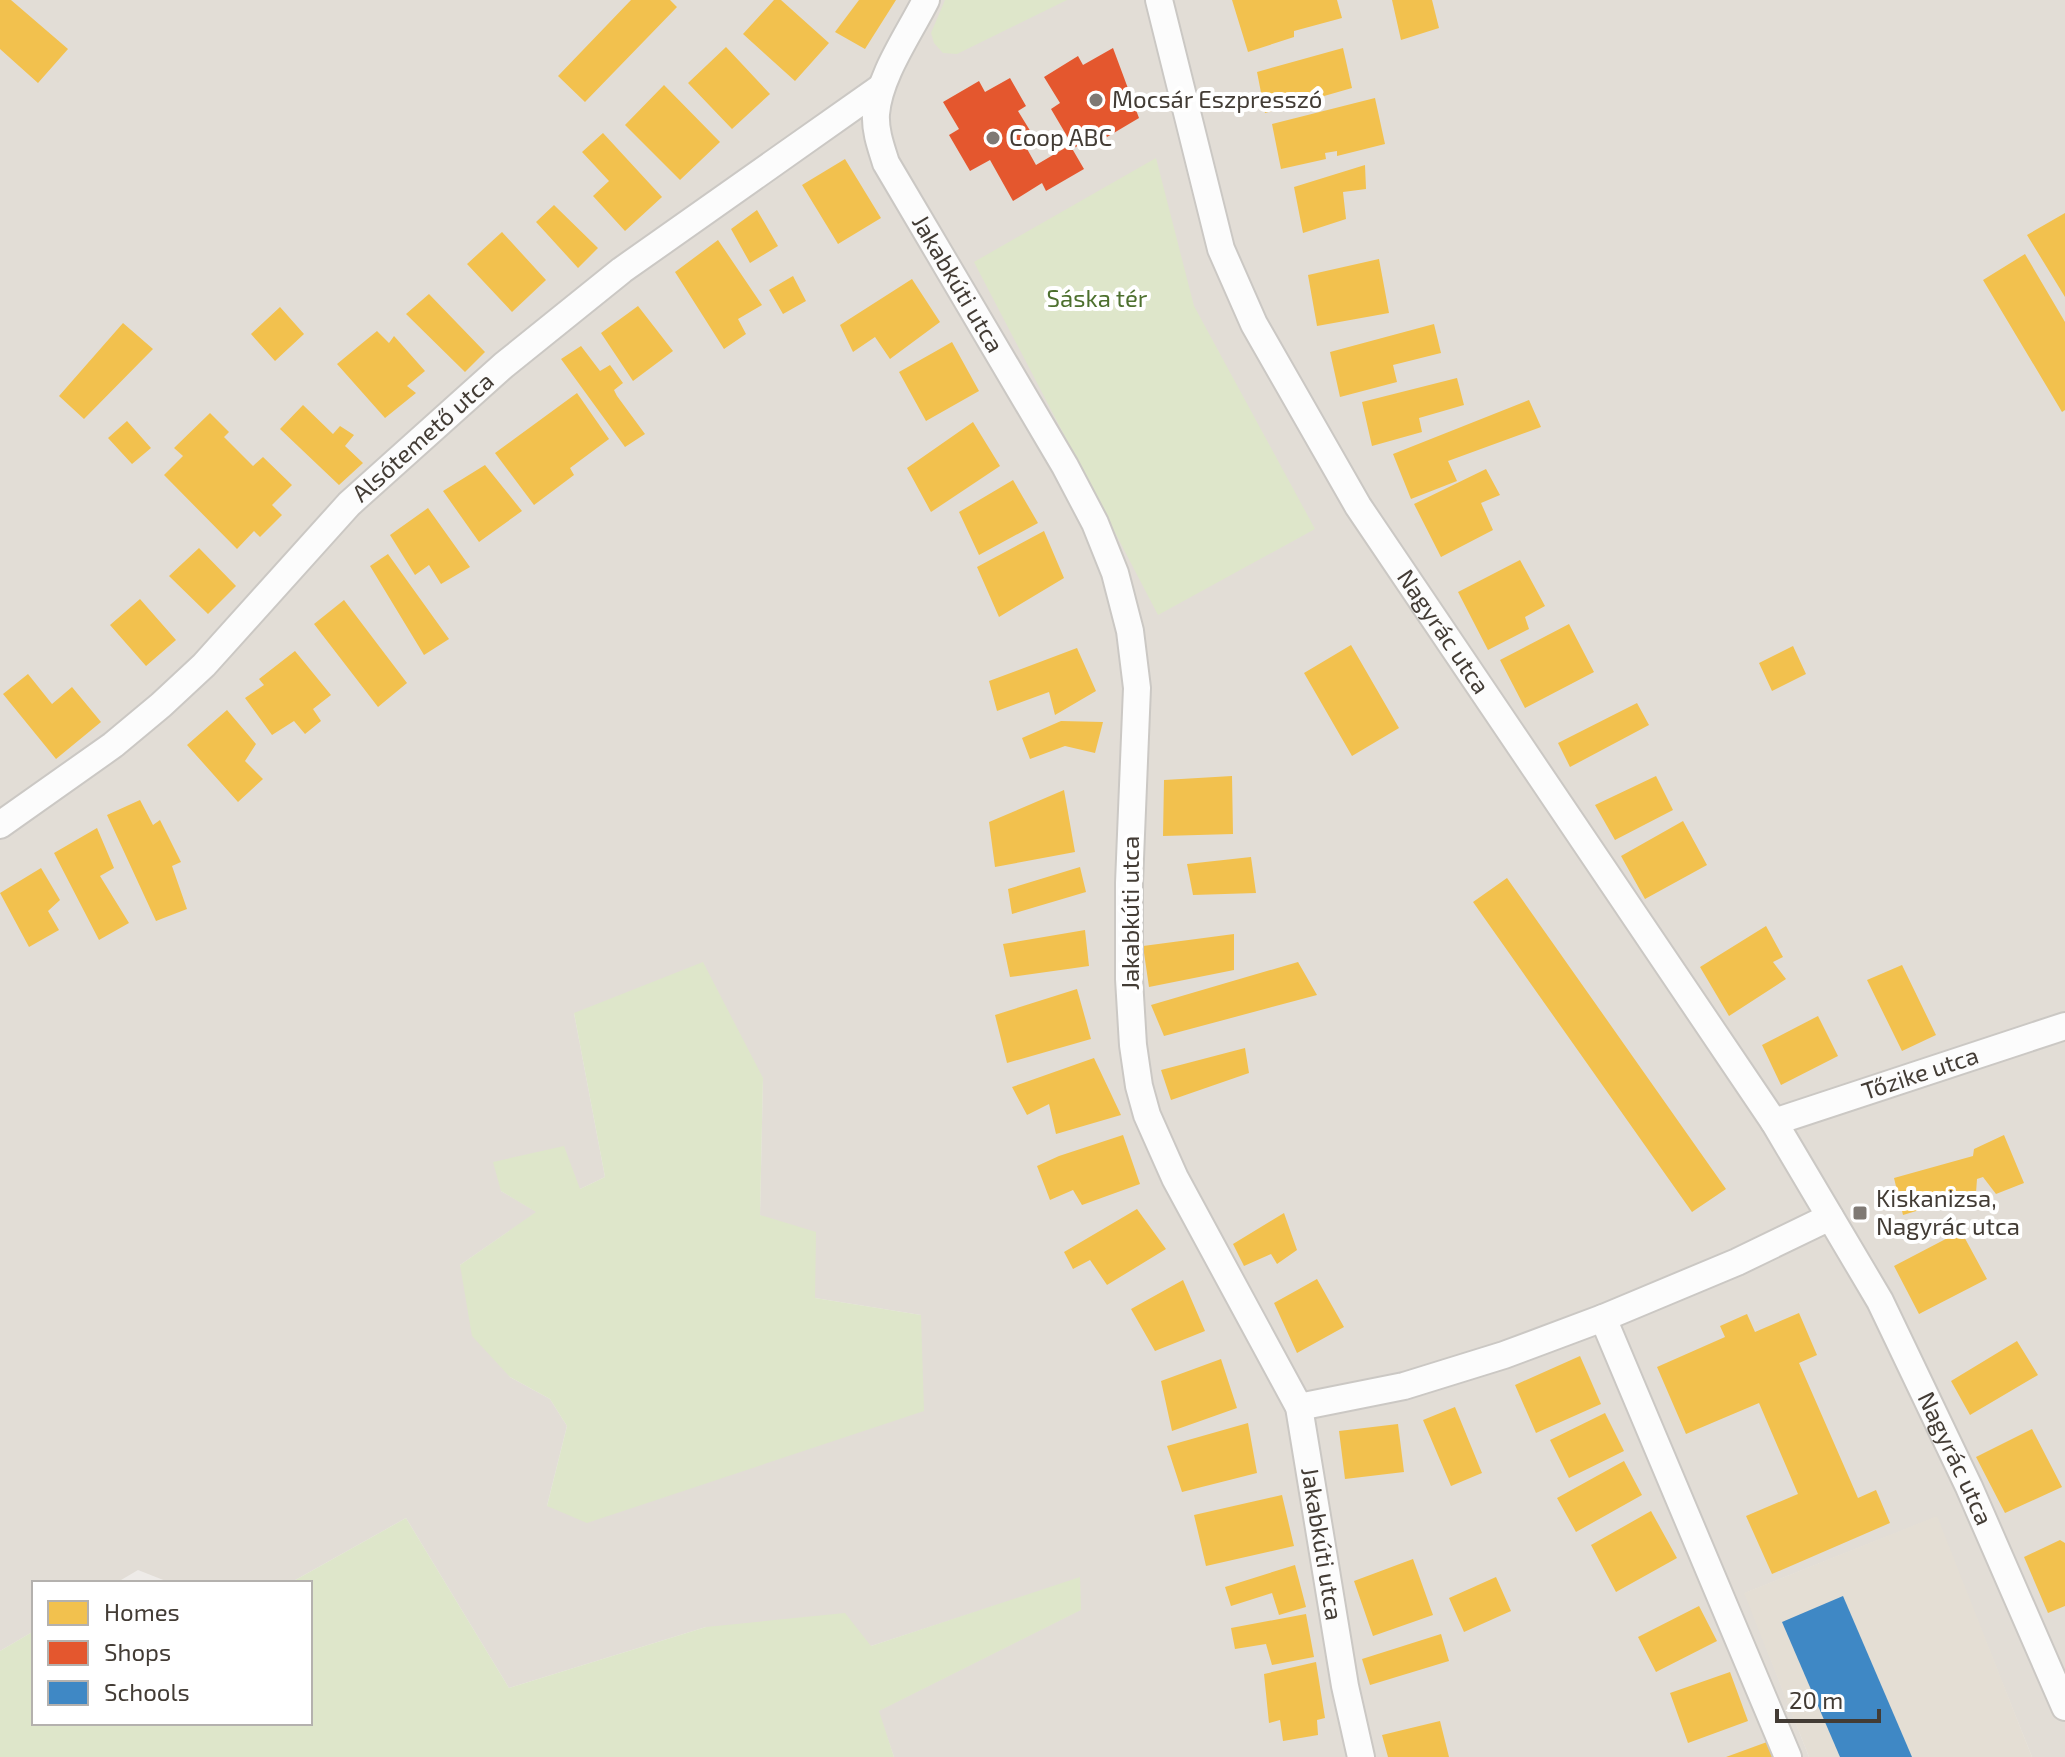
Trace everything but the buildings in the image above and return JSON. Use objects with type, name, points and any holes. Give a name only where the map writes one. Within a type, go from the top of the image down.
[{"type":"street","points":[[880,88],[926,0]]},
{"type":"street","name":"Nagyrác utca","points":[[1159,0],[1221,249],[1254,324],[1358,506],[1774,1122],[1880,1301],[1923,1388],[2065,1707]]},
{"type":"street","name":"Alsótemető utca","points":[[0,825],[113,745],[161,705],[204,665],[349,504],[504,365],[622,270],[880,88]]},
{"type":"street","name":"Jakabkúti utca","points":[[880,88],[876,116],[878,137],[886,163],[1065,466],[1095,523],[1115,573],[1130,631],[1137,688],[1129,883],[1129,979],[1139,1086],[1147,1115],[1175,1178],[1299,1407],[1345,1686],[1361,1757]]},
{"type":"street","name":"Tőzike utca","points":[[1774,1122],[2065,1026]]},
{"type":"street","points":[[1299,1407],[1404,1386],[1504,1355],[1737,1262],[1830,1217]]},
{"type":"street","points":[[1603,1318],[1788,1757]]},
{"type":"shaded area","points":[[0,0],[2065,0],[2065,1757],[2032,1757],[1936,1517],[1745,1593],[1809,1757],[894,1757],[878,1711],[1080,1610],[1080,1578],[871,1646],[706,1627],[509,1688],[406,1518],[294,1581],[166,1581],[138,1570],[119,1581],[32,1581],[32,1632],[0,1651]],"holes":[[[574,1013],[763,1078],[760,1215],[815,1298],[921,1315],[547,1506],[567,1426],[550,1399],[510,1377],[460,1265],[537,1212],[501,1191],[580,1189],[605,1177]]]},
{"type":"shaded area","points":[[1937,1516],[2032,1757],[1809,1757],[1744,1593]]},
{"type":"green space","points":[[945,0],[1067,0],[957,54],[943,53],[934,43],[931,33]]},
{"type":"green space","name":"Sáska tér","points":[[1156,158],[1194,306],[1315,529],[1158,615],[974,262]]},
{"type":"green space","points":[[703,962],[763,1078],[760,1215],[816,1232],[815,1298],[921,1315],[924,1411],[587,1523],[547,1506],[567,1426],[550,1399],[510,1377],[472,1336],[460,1265],[536,1212],[501,1191],[493,1162],[564,1146],[580,1189],[605,1177],[574,1013]]},
{"type":"green space","points":[[406,1518],[509,1688],[706,1627],[845,1613],[871,1646],[1080,1577],[1081,1610],[879,1711],[894,1757],[0,1757],[0,1651],[32,1632],[32,1725],[312,1725],[312,1581],[294,1581]]},
{"type":"place","name":"Mocsár Eszpresszó","points":[[1096,100]]},
{"type":"place","name":"Coop ABC","points":[[993,138]]},
{"type":"place","name":"Kiskanizsa, Nagyrác utca","points":[[1860,1213]]}]
